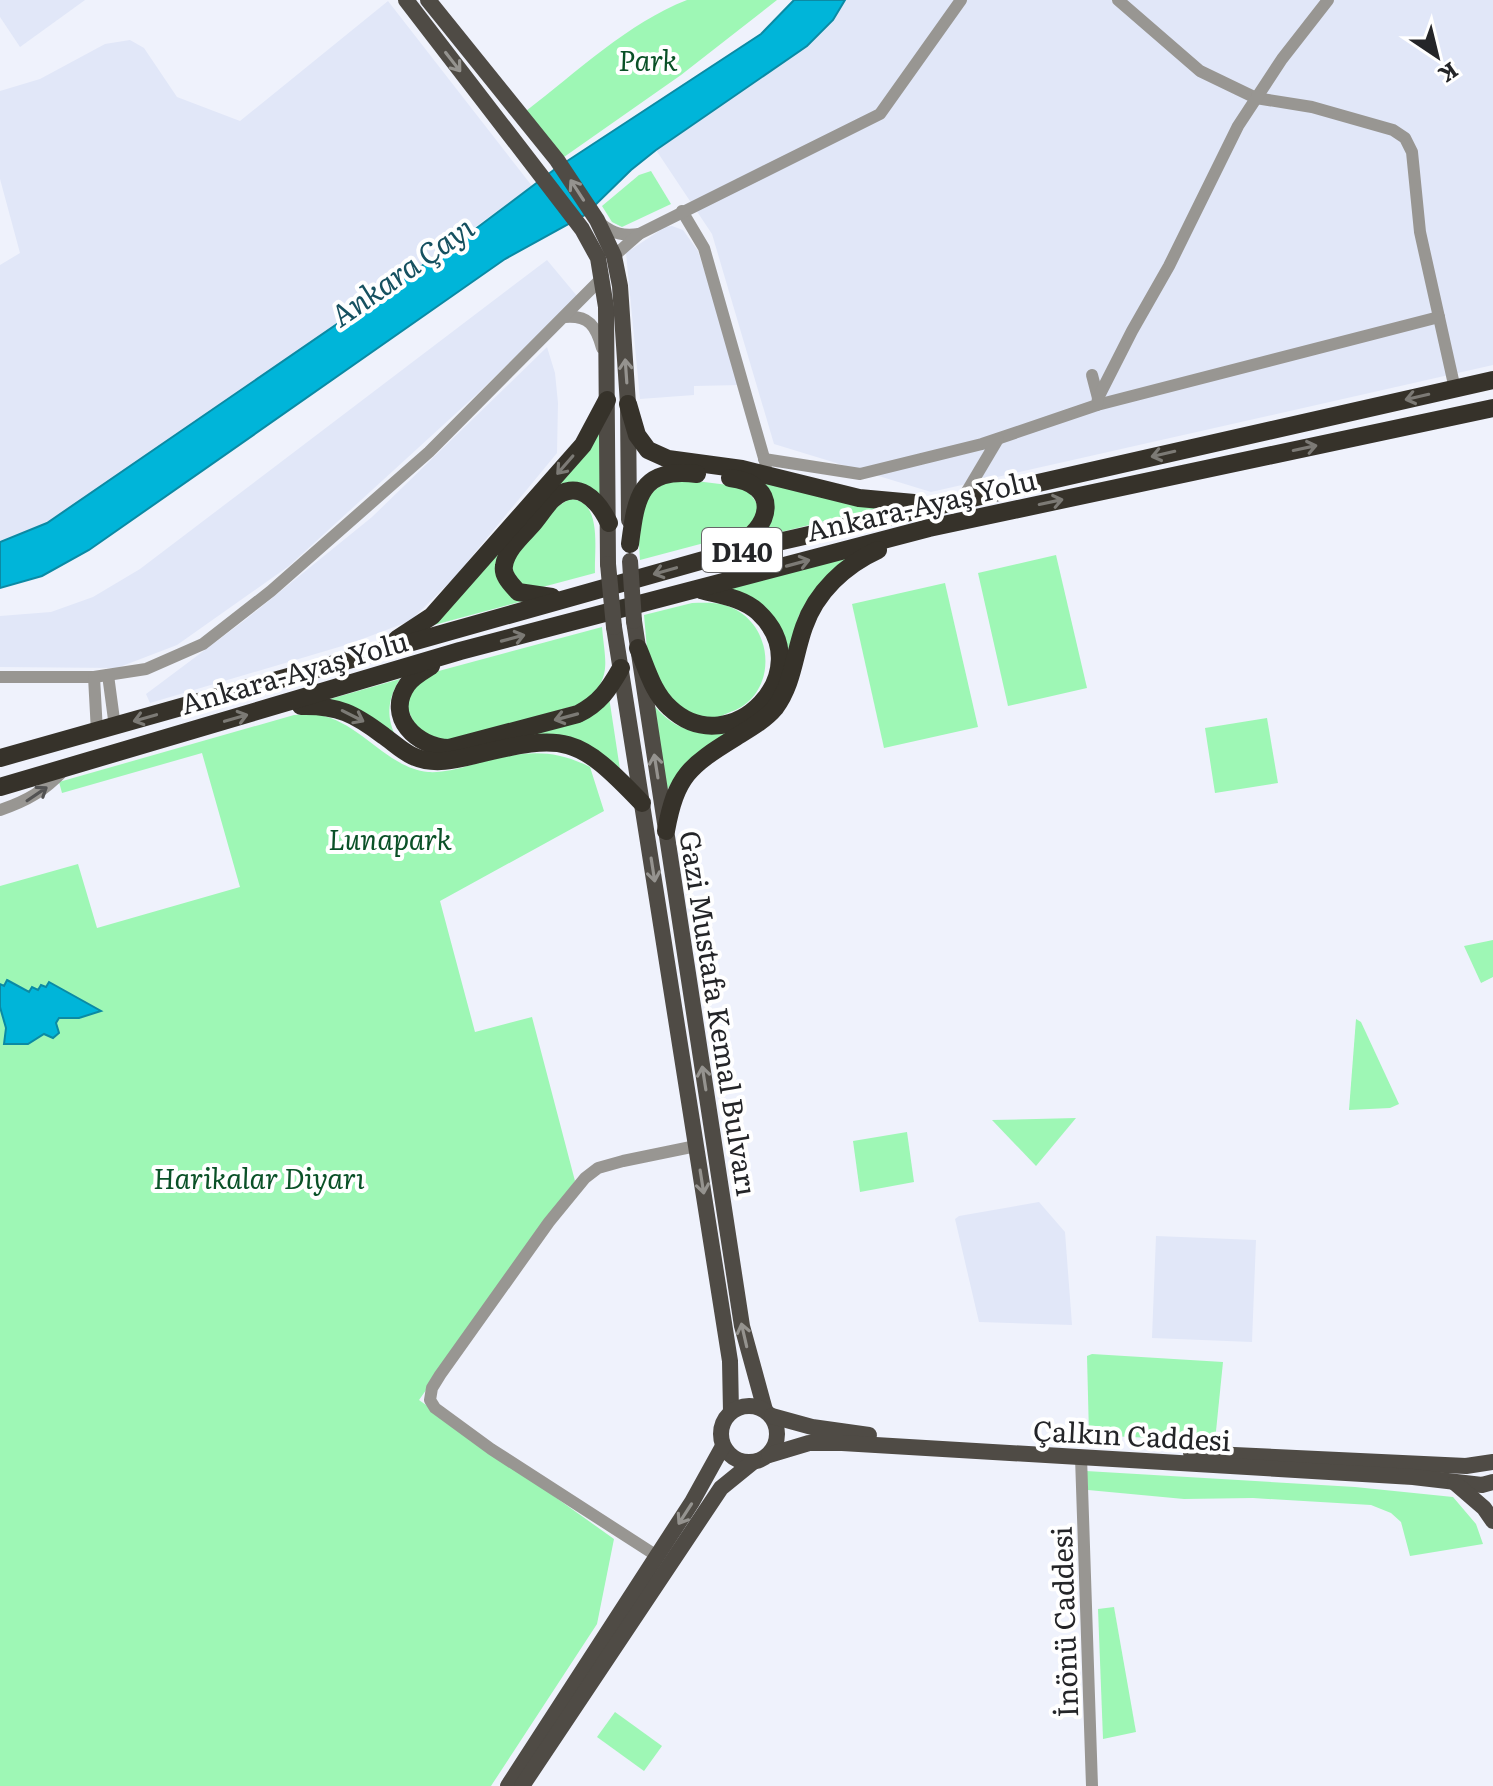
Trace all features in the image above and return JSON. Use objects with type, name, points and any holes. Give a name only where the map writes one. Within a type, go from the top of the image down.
[{"type":"highway","name":"Ankara-Ayaş Yolu","points":[[0,758],[108,723],[695,563],[963,498],[1493,380]]},
{"type":"highway","points":[[370,654],[416,630],[432,616],[583,445],[607,400]]},
{"type":"highway","points":[[628,404],[637,435],[648,450],[668,459],[742,469],[766,467],[859,498],[933,505]]},
{"type":"highway","name":"Ankara-Ayaş Yolu","points":[[0,787],[460,651],[929,528],[1493,408]]},
{"type":"highway","points":[[630,553],[638,497],[645,485],[656,477],[681,472],[749,482],[765,501],[767,511],[760,527],[743,542],[695,563]]},
{"type":"highway","points":[[575,596],[545,598],[518,592],[504,574],[509,552],[552,500],[566,491],[585,493],[593,498],[609,523]]},
{"type":"highway","points":[[666,831],[672,798],[679,783],[713,751],[773,710],[784,694],[803,628],[821,594],[858,559],[929,528]]},
{"type":"highway","points":[[638,648],[655,690],[668,707],[690,721],[719,725],[735,722],[763,704],[774,687],[780,666],[778,645],[770,628],[757,611],[735,599],[698,589]]},
{"type":"highway","points":[[460,651],[422,672],[404,690],[401,704],[406,728],[414,737],[436,748],[449,748],[578,714],[593,707],[606,694],[621,668]]},
{"type":"highway","points":[[278,706],[325,705],[350,712],[414,757],[434,761],[454,761],[525,743],[569,744],[598,760],[642,803]]},
{"type":"main road","name":"Gazi Mustafa Kemal Bulvarı","points":[[406,0],[582,229],[598,258],[603,277],[608,370],[608,564],[614,627],[730,1361],[731,1412]]},
{"type":"main road","name":"Gazi Mustafa Kemal Bulvarı","points":[[428,0],[557,160],[597,220],[614,256],[620,286],[628,404],[634,621],[742,1326],[768,1413]]},
{"type":"main road","points":[[508,1786],[692,1502],[723,1446],[721,1429],[731,1412],[748,1405],[768,1413],[778,1431],[769,1455],[753,1462],[721,1488],[522,1786]]},
{"type":"main road","name":"Çalkın Caddesi","points":[[768,1413],[812,1427],[897,1438],[1413,1477],[1492,1488]]},
{"type":"main road","name":"Çalkın Caddesi","points":[[769,1455],[809,1443],[842,1443],[1436,1465],[1488,1463]]},
{"type":"main road","points":[[723,1446],[735,1459],[753,1462]]},
{"type":"main road","points":[[1488,1463],[1492,1488]]},
{"type":"main road","points":[[1455,1483],[1484,1508],[1493,1521]]},
{"type":"street","points":[[614,256],[639,234],[682,211],[880,114],[961,0]]},
{"type":"street","points":[[1118,0],[1200,71],[1256,98],[1312,107],[1393,130],[1405,138],[1412,152],[1420,232],[1455,389]]},
{"type":"street","points":[[1098,401],[1238,126],[1328,0]]},
{"type":"street","points":[[682,211],[704,248],[766,467],[860,474],[998,439],[1098,401],[1439,317]]},
{"type":"street","points":[[597,220],[612,232],[624,236],[639,234]]},
{"type":"street","points":[[0,677],[94,677],[146,669],[203,644],[260,600],[429,452],[603,277]]},
{"type":"street","points":[[565,317],[577,316],[591,322],[608,370]]},
{"type":"street","points":[[1092,375],[1098,401]]},
{"type":"street","points":[[963,498],[998,439]]},
{"type":"street","points":[[108,675],[108,723]]},
{"type":"street","points":[[94,677],[96,710],[108,723]]},
{"type":"street","points":[[96,710],[105,707],[108,723]]},
{"type":"street","points":[[0,810],[39,794],[67,766]]},
{"type":"street","points":[[657,1556],[491,1449],[435,1408],[430,1400],[432,1388],[440,1375],[544,1228],[585,1178],[598,1168],[696,1146]]},
{"type":"street","name":"İnönü Caddesi","points":[[1081,1452],[1092,1786]]},
{"type":"shaded area","points":[[0,0],[85,0],[20,47],[0,17]]},
{"type":"shaded area","points":[[845,0],[1493,0],[1493,365],[931,492],[774,444],[712,234],[656,150],[807,46],[833,20]]},
{"type":"shaded area","points":[[388,1],[532,186],[392,287],[47,523],[0,542],[0,265],[20,253],[0,179],[0,91],[40,79],[105,44],[130,40],[144,48],[177,97],[240,121]]},
{"type":"shaded area","points":[[665,227],[683,230],[698,251],[741,385],[694,386],[694,395],[640,399],[626,253]]},
{"type":"shaded area","points":[[547,260],[577,296],[476,395],[289,566],[177,645],[117,668],[0,667],[0,616],[51,612],[93,597],[140,569]]},
{"type":"shaded area","points":[[547,347],[555,373],[558,403],[557,453],[454,578],[410,621],[349,644],[150,703],[146,694],[245,620],[372,517]]},
{"type":"shaded area","points":[[1039,1202],[1065,1232],[1072,1325],[979,1322],[955,1219]]},
{"type":"shaded area","points":[[1156,1236],[1256,1240],[1252,1342],[1152,1338]]},
{"type":"green space","name":"Park","points":[[687,0],[777,0],[681,75],[564,157],[526,111],[624,35]]},
{"type":"green space","points":[[651,171],[671,204],[622,227],[612,222],[602,206],[639,175]]},
{"type":"green space","points":[[599,432],[601,496],[549,495]]},
{"type":"green space","points":[[754,477],[878,508],[761,537],[773,513],[769,500]]},
{"type":"green space","points":[[672,478],[736,486],[749,492],[758,505],[755,522],[738,534],[640,560],[637,513],[645,497]]},
{"type":"green space","points":[[569,499],[580,501],[592,516],[595,573],[535,589],[524,587],[512,574],[513,559],[554,509]]},
{"type":"green space","points":[[515,535],[503,557],[523,601],[434,625]]},
{"type":"green space","points":[[1056,555],[1087,688],[1008,706],[978,573]]},
{"type":"green space","points":[[848,557],[816,588],[799,615],[778,686],[774,631],[721,590]]},
{"type":"green space","points":[[945,583],[978,727],[884,748],[852,604]]},
{"type":"green space","points":[[692,603],[720,604],[741,613],[754,626],[762,641],[764,675],[757,691],[745,704],[715,718],[701,717],[674,707],[648,661],[644,615]]},
{"type":"green space","points":[[602,627],[604,675],[588,702],[450,741],[418,732],[406,705],[416,684],[435,672]]},
{"type":"green space","points":[[400,679],[390,707],[395,735],[323,701]]},
{"type":"green space","points":[[609,697],[621,776],[607,762],[523,737]]},
{"type":"green space","points":[[649,700],[661,713],[683,728],[706,730],[749,719],[690,762],[664,796]]},
{"type":"green space","name":"Harikalar Diyarı","points":[[294,715],[319,715],[334,719],[399,762],[428,772],[531,753],[559,756],[590,767],[604,811],[440,901],[475,1032],[532,1017],[575,1181],[419,1400],[614,1539],[597,1624],[491,1786],[0,1786],[0,886],[78,864],[97,928],[240,887],[202,753],[62,793],[59,782]]},
{"type":"green space","points":[[1267,718],[1278,783],[1215,793],[1205,728]]},
{"type":"green space","points":[[1493,940],[1493,977],[1481,983],[1464,946]]},
{"type":"green space","points":[[1356,1019],[1361,1022],[1399,1104],[1390,1108],[1349,1110]]},
{"type":"green space","points":[[1076,1118],[1036,1166],[992,1120]]},
{"type":"green space","points":[[907,1132],[914,1182],[860,1192],[853,1141]]},
{"type":"green space","points":[[1087,1356],[1223,1362],[1215,1441],[1089,1435]]},
{"type":"green space","points":[[1086,1471],[1355,1487],[1453,1497],[1476,1524],[1483,1544],[1410,1556],[1401,1522],[1391,1513],[1371,1505],[1253,1498],[1184,1499],[1088,1490]]},
{"type":"green space","points":[[1114,1607],[1136,1732],[1103,1739],[1098,1609]]},
{"type":"green space","points":[[615,1712],[662,1746],[644,1771],[597,1737]]},
{"type":"water","points":[[794,0],[845,0],[833,20],[807,46],[656,150],[585,215],[505,259],[89,550],[42,576],[0,588],[0,542],[47,523],[474,230],[555,169],[761,34]]},
{"type":"water","points":[[7,980],[29,992],[32,987],[38,990],[41,985],[46,987],[49,982],[101,1011],[79,1018],[59,1018],[56,1023],[59,1033],[53,1038],[44,1034],[28,1044],[4,1044],[6,1028],[0,1007],[0,984],[4,986]]},
{"type":"water label","name":"Ankara Çayı","points":[[401,270]]},
{"type":"park label","name":"Lunapark","points":[[390,838]]}]
